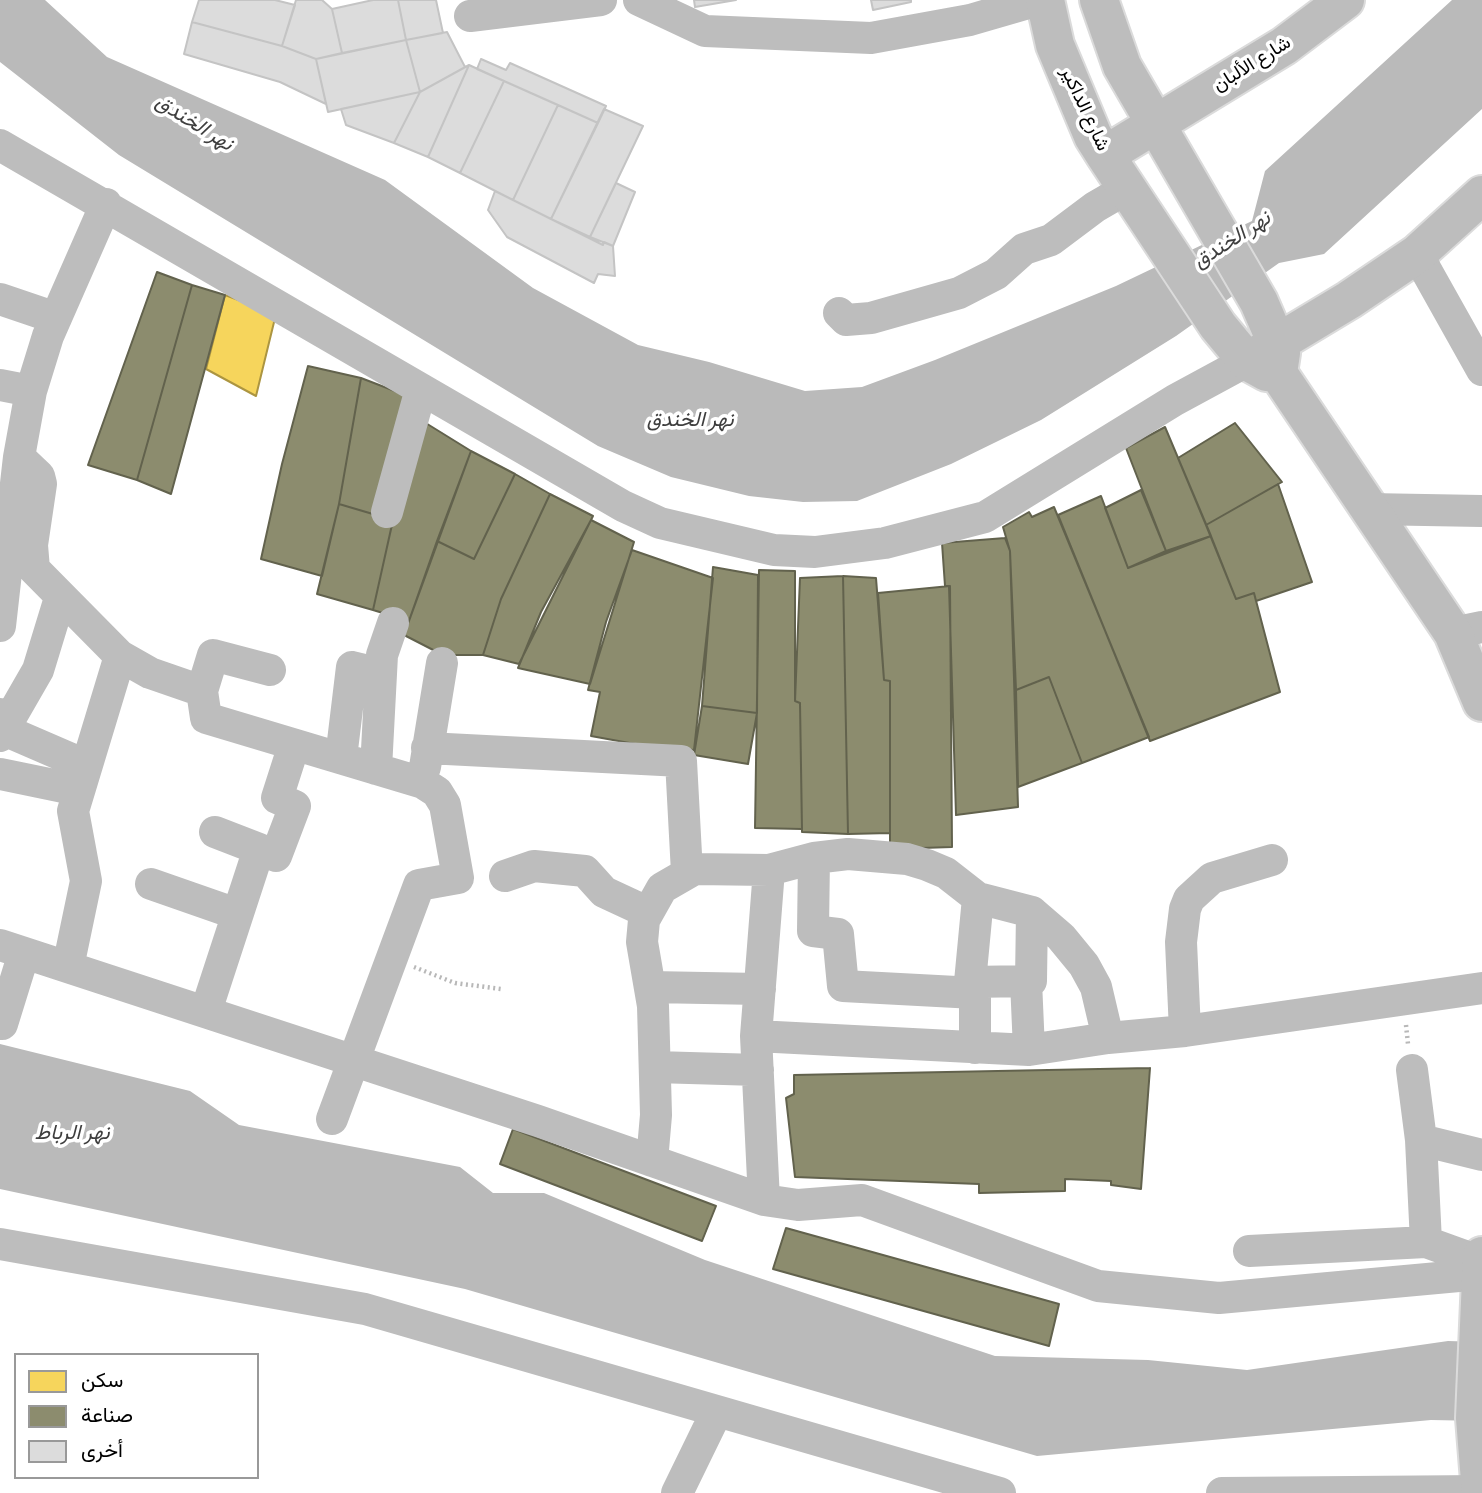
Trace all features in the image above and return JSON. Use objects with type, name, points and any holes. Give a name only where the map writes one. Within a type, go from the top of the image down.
[{"type":"main road","name":"شارع الداكير","points":[[1045,0],[1055,45],[1093,136],[1218,326],[1268,359]]},
{"type":"main road","points":[[1099,0],[1122,66],[1211,215],[1259,302],[1268,359],[1368,509],[1467,630],[1482,702]]},
{"type":"main road","name":"شارع الألبان","points":[[1105,155],[1284,47],[1345,0]]},
{"type":"main road","points":[[1268,359],[1417,254],[1482,195]]},
{"type":"main road","points":[[1480,1487],[1475,1418],[1482,1256]]},
{"type":"street","points":[[470,16],[601,0]]},
{"type":"street","points":[[639,0],[705,32],[871,38],[970,20],[1039,0]]},
{"type":"street","points":[[0,145],[612,499],[660,523],[752,546],[815,552],[885,543],[985,517],[1175,400],[1268,359]]},
{"type":"street","points":[[839,313],[846,320],[871,318],[959,293],[996,274],[1024,249],[1051,240],[1095,207],[1126,189]]},
{"type":"street","points":[[56,608],[1,615],[19,457],[31,391],[56,318],[106,204]]},
{"type":"street","points":[[1417,254],[1482,370]]},
{"type":"street","points":[[0,299],[56,318]]},
{"type":"street","points":[[0,385],[31,391]]},
{"type":"street","points":[[387,513],[421,389]]},
{"type":"street","points":[[19,457],[39,476],[41,484],[32,545],[34,569],[56,608],[136,667],[202,691]]},
{"type":"street","points":[[1368,509],[1482,511]]},
{"type":"street","points":[[56,608],[38,670],[1,726],[82,778]]},
{"type":"street","points":[[376,769],[382,655],[393,623]]},
{"type":"street","points":[[270,670],[214,655],[202,691],[206,718],[423,783],[437,792],[445,805],[458,878],[419,885],[332,1119]]},
{"type":"street","points":[[68,967],[86,881],[73,822],[82,778],[120,656]]},
{"type":"street","points":[[423,783],[442,663]]},
{"type":"street","points":[[341,758],[352,667],[381,674]]},
{"type":"street","points":[[215,832],[276,856],[295,806],[277,799],[295,744]]},
{"type":"street","points":[[427,748],[681,761],[687,873]]},
{"type":"street","points":[[0,774],[82,778]]},
{"type":"street","points":[[206,1011],[259,849]]},
{"type":"street","points":[[652,1161],[656,1115],[655,1067],[650,987],[642,942],[648,912],[662,888],[695,869],[769,870],[814,858],[848,854],[907,859],[946,873],[978,898],[1032,912],[1061,937],[1084,965],[1096,987],[1108,1038]]},
{"type":"street","points":[[814,858],[813,931],[838,934],[843,986],[975,988],[1031,981],[1032,912]]},
{"type":"street","points":[[1185,1031],[1182,924],[1189,899],[1212,878],[1272,860]]},
{"type":"street","points":[[505,876],[534,866],[585,871],[604,892],[648,912]]},
{"type":"street","points":[[764,1200],[756,1036],[769,870]]},
{"type":"street","points":[[150,884],[237,914]]},
{"type":"street","points":[[975,1048],[975,988],[970,982],[978,898]]},
{"type":"street","points":[[2,1024],[12,949],[353,1060],[764,1200],[798,1205],[862,1200],[1098,1286],[1219,1298],[1482,1274]]},
{"type":"street","points":[[1026,981],[1029,1051]]},
{"type":"street","points":[[650,987],[760,989]]},
{"type":"street","points":[[756,1036],[1029,1051],[1108,1038],[1404,1008],[1482,988]]},
{"type":"street","points":[[655,1067],[758,1070]]},
{"type":"street","points":[[1412,1070],[1421,1140],[1426,1242]]},
{"type":"street","points":[[1421,1140],[1482,1155]]},
{"type":"street","points":[[1249,1251],[1426,1242],[1481,1262]]},
{"type":"street","points":[[0,1244],[365,1310],[1000,1493]]},
{"type":"street","points":[[677,1493],[717,1411]]},
{"type":"street","points":[[1222,1493],[1480,1487]]},
{"type":"path","points":[[392,955],[429,975],[501,989]]},
{"type":"water","name":"نهر الخندق","points":[[0,0],[45,0],[107,57],[385,180],[533,288],[638,345],[709,362],[805,391],[862,387],[935,360],[1116,286],[1252,221],[1265,171],[1452,0],[1482,0],[1482,109],[1324,254],[1279,263],[1176,336],[1041,420],[951,464],[857,501],[803,502],[749,496],[671,477],[598,446],[119,155],[0,62]]},
{"type":"water","name":"نهر الرباط","points":[[0,1044],[190,1091],[239,1125],[460,1167],[493,1193],[544,1193],[705,1260],[995,1356],[1148,1360],[1247,1370],[1448,1341],[1482,1342],[1482,1421],[1431,1420],[1037,1456],[465,1289],[0,1189]]},
{"type":"building: سكن","points":[[225,295],[276,314],[256,396],[206,369]]},
{"type":"building: صناعة","points":[[157,272],[192,285],[137,480],[88,465]]},
{"type":"building: صناعة","points":[[192,285],[225,295],[171,494],[137,480]]},
{"type":"building: صناعة","points":[[308,366],[361,378],[339,504],[322,576],[261,559]]},
{"type":"building: صناعة","points":[[361,378],[413,398],[383,517],[339,504]]},
{"type":"building: صناعة","points":[[416,417],[471,451],[409,621],[373,610]]},
{"type":"building: صناعة","points":[[1235,423],[1282,482],[1206,525],[1178,458]]},
{"type":"building: صناعة","points":[[1165,427],[1211,536],[1166,551],[1126,448]]},
{"type":"building: صناعة","points":[[471,451],[515,474],[474,559],[437,541]]},
{"type":"building: صناعة","points":[[515,474],[550,494],[501,599],[483,655],[443,655],[404,635],[437,541],[474,559]]},
{"type":"building: صناعة","points":[[1278,484],[1312,582],[1256,601],[1254,593],[1236,599],[1206,525]]},
{"type":"building: صناعة","points":[[1141,490],[1166,551],[1128,568],[1105,508]]},
{"type":"building: صناعة","points":[[550,494],[593,516],[519,664],[483,655],[501,599]]},
{"type":"building: صناعة","points":[[1101,496],[1128,568],[1211,536],[1236,599],[1254,593],[1280,692],[1150,741],[1058,515]]},
{"type":"building: صناعة","points":[[339,504],[393,520],[373,610],[317,594]]},
{"type":"building: صناعة","points":[[1054,507],[1149,737],[1082,763],[1049,677],[1016,690],[1010,551],[1003,527],[1029,512],[1032,517]]},
{"type":"building: صناعة","points":[[591,520],[634,542],[590,684],[518,668],[541,612]]},
{"type":"building: صناعة","points":[[1005,538],[1010,551],[1018,807],[956,815],[949,586],[945,586],[942,543]]},
{"type":"building: صناعة","points":[[632,550],[713,578],[694,750],[646,746],[591,736],[600,692],[588,690],[606,622]]},
{"type":"building: صناعة","points":[[713,567],[758,575],[757,713],[702,706]]},
{"type":"building: صناعة","points":[[759,570],[795,571],[795,701],[800,703],[802,829],[755,828]]},
{"type":"building: صناعة","points":[[843,576],[876,578],[884,680],[890,681],[890,833],[848,834]]},
{"type":"building: صناعة","points":[[843,576],[848,834],[802,832],[800,703],[795,701],[800,578]]},
{"type":"building: صناعة","points":[[950,586],[952,847],[890,849],[890,681],[884,680],[878,593]]},
{"type":"building: صناعة","points":[[1049,677],[1082,763],[1018,787],[1016,690]]},
{"type":"building: صناعة","points":[[702,706],[757,713],[748,764],[694,755]]},
{"type":"building: صناعة","points":[[1150,1068],[1141,1189],[1111,1185],[1111,1181],[1065,1179],[1065,1191],[979,1193],[979,1184],[795,1177],[786,1098],[794,1094],[794,1075]]},
{"type":"building: صناعة","points":[[513,1129],[716,1206],[702,1241],[500,1164]]},
{"type":"building: صناعة","points":[[786,1228],[1059,1304],[1049,1346],[773,1269]]},
{"type":"building: أخرى","points":[[199,0],[275,0],[295,5],[282,46],[192,22]]},
{"type":"building: أخرى","points":[[296,0],[322,0],[332,9],[342,53],[316,59],[282,46]]},
{"type":"building: أخرى","points":[[373,0],[398,0],[406,40],[342,53],[332,9]]},
{"type":"building: أخرى","points":[[398,0],[436,0],[443,33],[406,40]]},
{"type":"building: أخرى","points":[[694,0],[736,0],[695,7]]},
{"type":"building: أخرى","points":[[871,0],[911,0],[911,2],[873,10]]},
{"type":"building: أخرى","points":[[192,22],[282,46],[316,59],[326,104],[280,82],[184,54]]},
{"type":"building: أخرى","points":[[447,32],[465,67],[420,92],[406,40]]},
{"type":"building: أخرى","points":[[406,40],[420,92],[328,112],[316,59]]},
{"type":"building: أخرى","points":[[481,59],[506,70],[510,63],[606,106],[598,123],[477,69]]},
{"type":"building: أخرى","points":[[469,65],[428,157],[394,143],[420,92]]},
{"type":"building: أخرى","points":[[469,65],[504,81],[460,173],[428,157]]},
{"type":"building: أخرى","points":[[504,81],[558,105],[513,200],[460,173]]},
{"type":"building: أخرى","points":[[420,92],[394,143],[346,125],[341,109]]},
{"type":"building: أخرى","points":[[558,105],[598,123],[551,219],[513,200]]},
{"type":"building: أخرى","points":[[604,109],[643,126],[590,237],[551,219]]},
{"type":"building: أخرى","points":[[616,183],[635,192],[613,246],[590,237]]},
{"type":"building: أخرى","points":[[495,191],[603,245],[604,242],[613,246],[615,276],[598,274],[594,283],[507,237],[488,210]]}]
